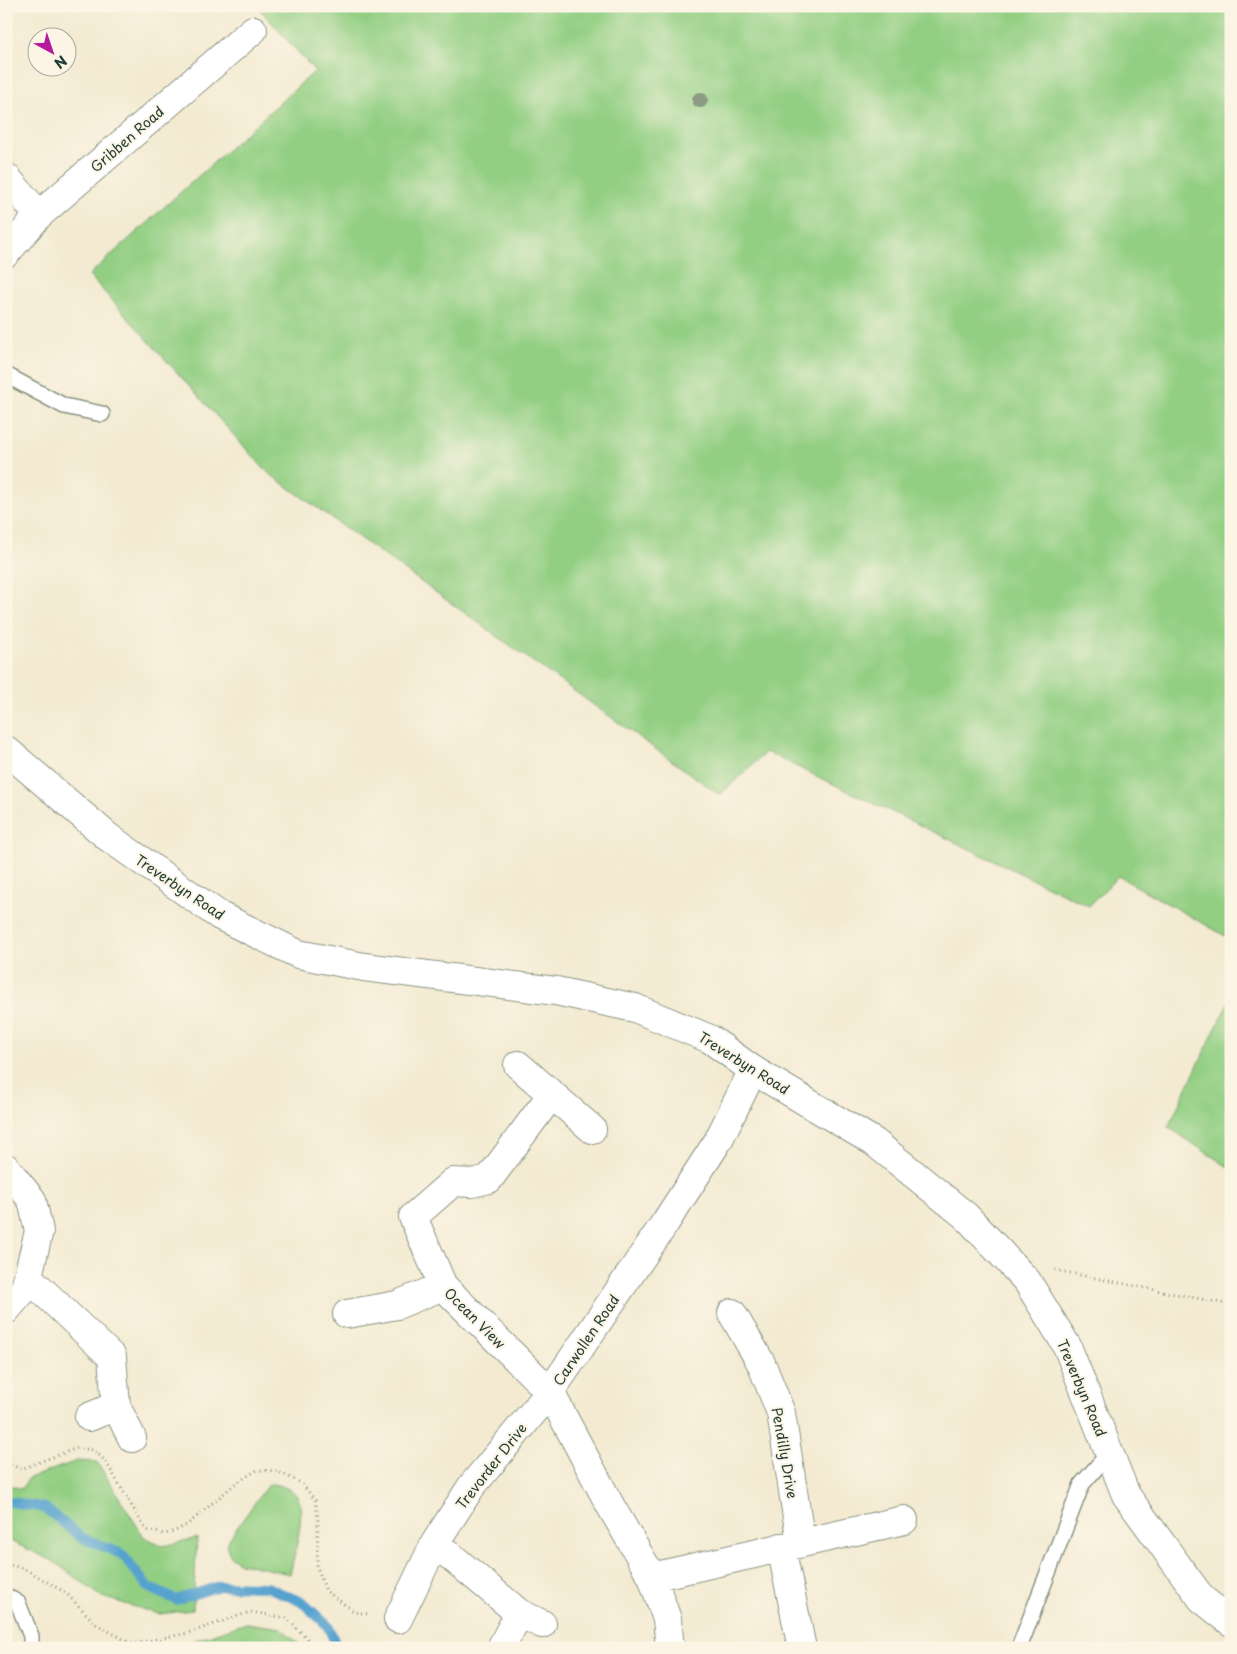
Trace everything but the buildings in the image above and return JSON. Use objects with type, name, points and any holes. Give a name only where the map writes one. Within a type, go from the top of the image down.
[{"type":"street","name":"Gribben Road","points":[[6,253],[39,214],[253,30]]},
{"type":"street","points":[[6,177],[39,214]]},
{"type":"street","name":"Treverbyn Road","points":[[6,750],[108,837],[220,916],[298,954],[364,967],[556,991],[635,1008],[710,1039],[753,1070],[874,1142],[967,1216],[1027,1281],[1067,1346],[1126,1495],[1202,1599],[1231,1622]]},
{"type":"street","points":[[518,1065],[592,1129]]},
{"type":"street","name":"Carwollen Road","points":[[670,1648],[667,1619],[652,1577],[610,1505],[550,1392],[665,1223],[718,1140],[753,1070]]},
{"type":"street","name":"Ocean View","points":[[550,1392],[443,1286],[413,1217],[453,1182],[472,1183],[489,1180],[552,1094]]},
{"type":"street","points":[[6,1168],[32,1200],[39,1231],[25,1288],[6,1310]]},
{"type":"street","points":[[28,1277],[112,1357],[116,1406],[132,1438]]},
{"type":"street","points":[[346,1314],[397,1306],[443,1286]]},
{"type":"street","name":"Pendilly Drive","points":[[732,1313],[761,1363],[780,1413],[802,1648]]},
{"type":"street","name":"Trevorder Drive","points":[[398,1619],[435,1543],[471,1487],[550,1392]]},
{"type":"street","points":[[90,1417],[116,1406]]},
{"type":"street","points":[[652,1577],[904,1520]]},
{"type":"street","points":[[435,1543],[530,1618],[501,1648]]},
{"type":"lane","points":[[6,375],[64,406],[102,414]]},
{"type":"lane","points":[[1019,1648],[1082,1484],[1109,1454]]},
{"type":"lane","points":[[6,1596],[18,1603],[32,1636],[30,1648]]},
{"type":"path","points":[[1007,1260],[1231,1305]]},
{"type":"path","points":[[6,1463],[21,1469],[77,1448],[94,1450],[106,1462],[146,1530],[165,1534],[188,1524],[235,1484],[258,1470],[277,1472],[301,1483],[315,1500],[318,1518],[317,1567],[326,1591],[355,1612],[398,1619]]},
{"type":"path","points":[[6,1564],[26,1569],[66,1593],[96,1624],[132,1644],[188,1633],[250,1612],[288,1618],[316,1648]]},
{"type":"green space","points":[[257,6],[1231,6],[1231,939],[1118,876],[1089,906],[766,752],[720,795],[267,472],[89,275],[315,71]]},
{"type":"green space","points":[[1231,997],[1231,1169],[1168,1127]]},
{"type":"green space","points":[[77,1461],[97,1462],[144,1537],[163,1546],[197,1538],[193,1610],[159,1614],[102,1597],[53,1561],[6,1539],[6,1484],[21,1489],[29,1478]]},
{"type":"green space","points":[[272,1484],[292,1491],[300,1503],[299,1534],[290,1574],[240,1563],[231,1557],[227,1547],[229,1539],[266,1487]]},
{"type":"green space","points":[[246,1623],[281,1628],[304,1648],[172,1648]]},
{"type":"waterway","points":[[6,1501],[45,1508],[82,1538],[122,1554],[148,1587],[176,1600],[219,1586],[267,1587],[302,1602],[328,1626],[337,1648]]}]
